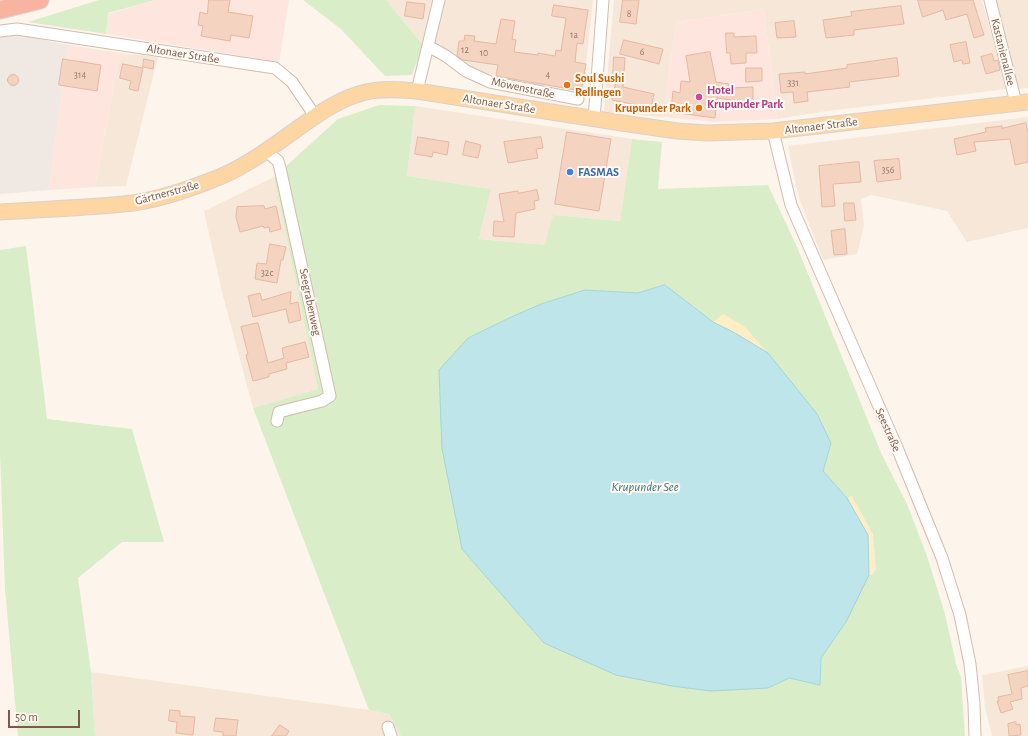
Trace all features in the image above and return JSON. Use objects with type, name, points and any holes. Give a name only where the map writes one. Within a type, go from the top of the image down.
[{"type":"highway","points":[[0,10],[40,0]]},
{"type":"main road","name":"Altonaer Straße","points":[[315,116],[332,105],[347,98],[364,92],[383,89],[417,91],[594,119],[700,133],[773,131],[1022,103]]},
{"type":"main road","name":"Gärtnerstraße","points":[[0,212],[134,203],[167,196],[213,180],[244,164],[266,151],[315,116]]},
{"type":"street","points":[[417,91],[439,0]]},
{"type":"street","points":[[594,119],[603,0]]},
{"type":"street","name":"Kastanienallee","points":[[990,0],[1022,103]]},
{"type":"street","name":"Altonaer Straße","points":[[0,31],[17,28],[275,68],[292,82],[315,116]]},
{"type":"street","name":"Möwenstraße","points":[[428,46],[446,56],[466,71],[490,82],[578,99]]},
{"type":"street","name":"Seestraße","points":[[773,131],[791,205],[912,483],[942,558],[960,615],[969,657],[974,704],[975,736]]},
{"type":"street","name":"Seegrabenweg","points":[[266,151],[278,161],[280,168],[330,396],[322,401],[279,412],[276,421]]},
{"type":"shaded area","points":[[155,0],[289,0],[279,62],[106,34],[108,14]]},
{"type":"shaded area","points":[[386,0],[593,0],[583,93],[514,81],[478,71],[457,59],[423,45]]},
{"type":"shaded area","points":[[614,0],[982,0],[1007,89],[820,112],[777,119],[764,9],[676,22],[663,117],[604,112]]},
{"type":"shaded area","points":[[996,0],[1028,0],[1028,88],[1018,89]]},
{"type":"shaded area","points":[[764,9],[777,119],[714,122],[663,117],[676,22]]},
{"type":"shaded area","points":[[14,34],[68,45],[49,190],[0,194],[0,37]]},
{"type":"shaded area","points":[[68,45],[120,53],[95,187],[49,190]]},
{"type":"shaded area","points":[[120,53],[158,57],[126,186],[95,187]]},
{"type":"shaded area","points":[[415,106],[632,139],[620,221],[553,215],[546,245],[479,239],[491,189],[407,176]]},
{"type":"shaded area","points":[[1028,117],[1028,228],[967,242],[947,211],[871,195],[861,199],[864,226],[857,254],[823,260],[798,195],[788,146]]},
{"type":"shaded area","points":[[274,177],[318,389],[253,408],[222,292],[204,211]]},
{"type":"shaded area","points":[[1028,666],[1028,736],[992,736],[985,708],[982,675]]},
{"type":"shaded area","points":[[91,672],[389,714],[401,736],[95,736]]},
{"type":"green space","points":[[99,0],[155,0],[108,13],[106,34],[28,22]]},
{"type":"green space","points":[[303,0],[386,0],[423,45],[412,75],[385,76],[341,29]]},
{"type":"green space","points":[[379,105],[415,106],[407,176],[491,189],[479,239],[545,245],[553,215],[620,221],[632,139],[662,142],[658,189],[768,185],[797,247],[882,455],[907,504],[927,556],[945,614],[956,664],[961,677],[965,736],[401,736],[389,714],[369,710],[253,408],[318,389],[274,177],[338,119]],"holes":[[[665,285],[713,322],[831,443],[823,471],[847,498],[846,622],[821,658],[819,685],[789,678],[768,688],[544,643],[463,549],[454,507],[468,338],[541,304],[585,290],[637,293]]]},
{"type":"green space","points":[[26,246],[47,419],[132,429],[164,542],[122,542],[78,578],[91,672],[95,736],[18,736],[5,589],[0,452],[0,250]]},
{"type":"sand","points":[[723,314],[744,326],[768,353],[735,333],[713,322]]},
{"type":"sand","points":[[852,496],[873,534],[876,569],[872,575],[869,575],[868,535],[847,498]]},
{"type":"water","name":"Krupunder See","points":[[665,285],[713,322],[735,333],[768,353],[817,414],[831,443],[823,471],[847,498],[868,535],[869,575],[846,622],[821,658],[820,685],[789,678],[768,688],[711,691],[672,686],[616,675],[544,643],[462,549],[442,449],[439,370],[468,338],[541,304],[585,290],[637,293]]},
{"type":"building","points":[[209,0],[230,0],[228,12],[253,16],[249,38],[231,35],[230,41],[201,36],[203,26],[198,25],[200,12],[207,14]]},
{"type":"building","points":[[623,0],[639,0],[636,24],[620,22]]},
{"type":"building","points":[[918,0],[973,0],[984,35],[974,38],[967,14],[946,20],[943,10],[923,17]]},
{"type":"building","points":[[407,2],[425,4],[423,19],[405,16]]},
{"type":"building","points":[[554,5],[588,10],[583,44],[577,43],[575,62],[586,64],[581,91],[496,76],[498,65],[463,60],[457,56],[459,41],[464,41],[465,35],[475,36],[474,41],[496,44],[501,19],[515,21],[512,39],[516,40],[514,52],[538,55],[538,53],[555,56],[556,50],[561,51],[566,18],[552,16]]},
{"type":"building","points":[[901,6],[904,24],[854,30],[854,35],[826,38],[823,20],[852,16],[851,12]]},
{"type":"building","points":[[794,21],[796,37],[777,38],[775,23]]},
{"type":"building","points":[[726,33],[734,33],[734,37],[756,36],[757,53],[746,53],[746,63],[731,64],[730,53],[727,53]]},
{"type":"building","points":[[624,40],[663,49],[659,64],[620,54]]},
{"type":"building","points":[[966,42],[970,63],[963,64],[962,60],[954,62],[950,45]]},
{"type":"building","points":[[710,52],[716,82],[729,84],[729,88],[753,87],[753,102],[738,103],[738,101],[717,98],[715,118],[671,112],[673,91],[680,93],[681,81],[690,82],[686,56]]},
{"type":"building","points":[[992,54],[994,61],[998,60],[1000,70],[986,74],[981,57]]},
{"type":"building","points":[[614,57],[625,58],[623,87],[654,94],[651,108],[612,100],[617,77],[613,77]]},
{"type":"building","points":[[897,58],[899,76],[849,82],[850,87],[807,92],[808,101],[794,103],[793,92],[781,93],[779,74],[805,72],[805,74],[847,68],[847,65]]},
{"type":"building","points":[[63,59],[101,65],[97,91],[59,85]]},
{"type":"building","points":[[144,59],[154,61],[153,69],[143,67]]},
{"type":"building","points":[[123,64],[143,68],[138,91],[129,89],[131,81],[120,78]]},
{"type":"building","points":[[746,68],[762,68],[762,81],[746,82]]},
{"type":"building","points":[[13,74],[17,76],[19,80],[17,84],[13,86],[9,84],[7,80],[9,76]]},
{"type":"building","points":[[1026,123],[1028,132],[1028,162],[1015,165],[1010,139],[974,142],[976,151],[957,155],[954,139],[986,132],[985,128],[1002,126],[1002,128]]},
{"type":"building","points":[[567,132],[611,139],[599,211],[555,204]]},
{"type":"building","points":[[418,137],[449,142],[447,155],[433,152],[432,157],[415,154]]},
{"type":"building","points":[[541,137],[543,148],[536,149],[538,158],[508,163],[504,142]]},
{"type":"building","points":[[466,141],[481,145],[478,158],[463,155]]},
{"type":"building","points":[[899,159],[901,179],[877,182],[874,161]]},
{"type":"building","points":[[859,162],[861,182],[833,184],[835,206],[822,207],[819,166]]},
{"type":"building","points":[[537,190],[539,200],[534,201],[535,209],[516,213],[514,237],[493,236],[494,221],[504,222],[499,194]]},
{"type":"building","points":[[844,203],[854,203],[856,220],[845,221]]},
{"type":"building","points":[[264,206],[265,209],[276,206],[281,229],[270,232],[269,227],[264,228],[263,226],[240,232],[236,217],[237,207]]},
{"type":"building","points":[[845,229],[847,254],[834,255],[831,231]]},
{"type":"building","points":[[270,244],[286,247],[283,260],[281,260],[277,283],[255,279],[257,263],[266,264]]},
{"type":"building","points":[[291,292],[290,304],[298,302],[301,320],[289,323],[286,309],[253,317],[248,296],[260,293],[262,300]]},
{"type":"building","points":[[258,323],[268,363],[284,358],[282,348],[305,342],[309,357],[286,363],[287,369],[269,374],[269,377],[253,381],[241,327]]},
{"type":"building","points":[[1028,671],[1028,686],[1021,688],[1022,699],[1010,702],[1013,709],[1001,713],[997,701],[999,701],[998,697],[1012,694],[1008,675]]},
{"type":"building","points":[[170,710],[180,711],[180,716],[195,717],[193,735],[176,733],[177,722],[169,721]]},
{"type":"building","points":[[216,718],[238,720],[236,736],[223,736],[223,732],[214,731]]},
{"type":"building","points":[[1016,722],[1016,725],[1020,724],[1021,735],[1009,736],[1008,724]]},
{"type":"building","points":[[280,725],[289,731],[286,736],[272,736]]},
{"type":"place","name":"Soul Sushi Rellingen","points":[[567,85]]},
{"type":"place","name":"Hotel Krupunder Park","points":[[699,97]]},
{"type":"place","name":"Krupunder Park","points":[[699,108]]},
{"type":"place","name":"FASMAS","points":[[570,172]]}]
